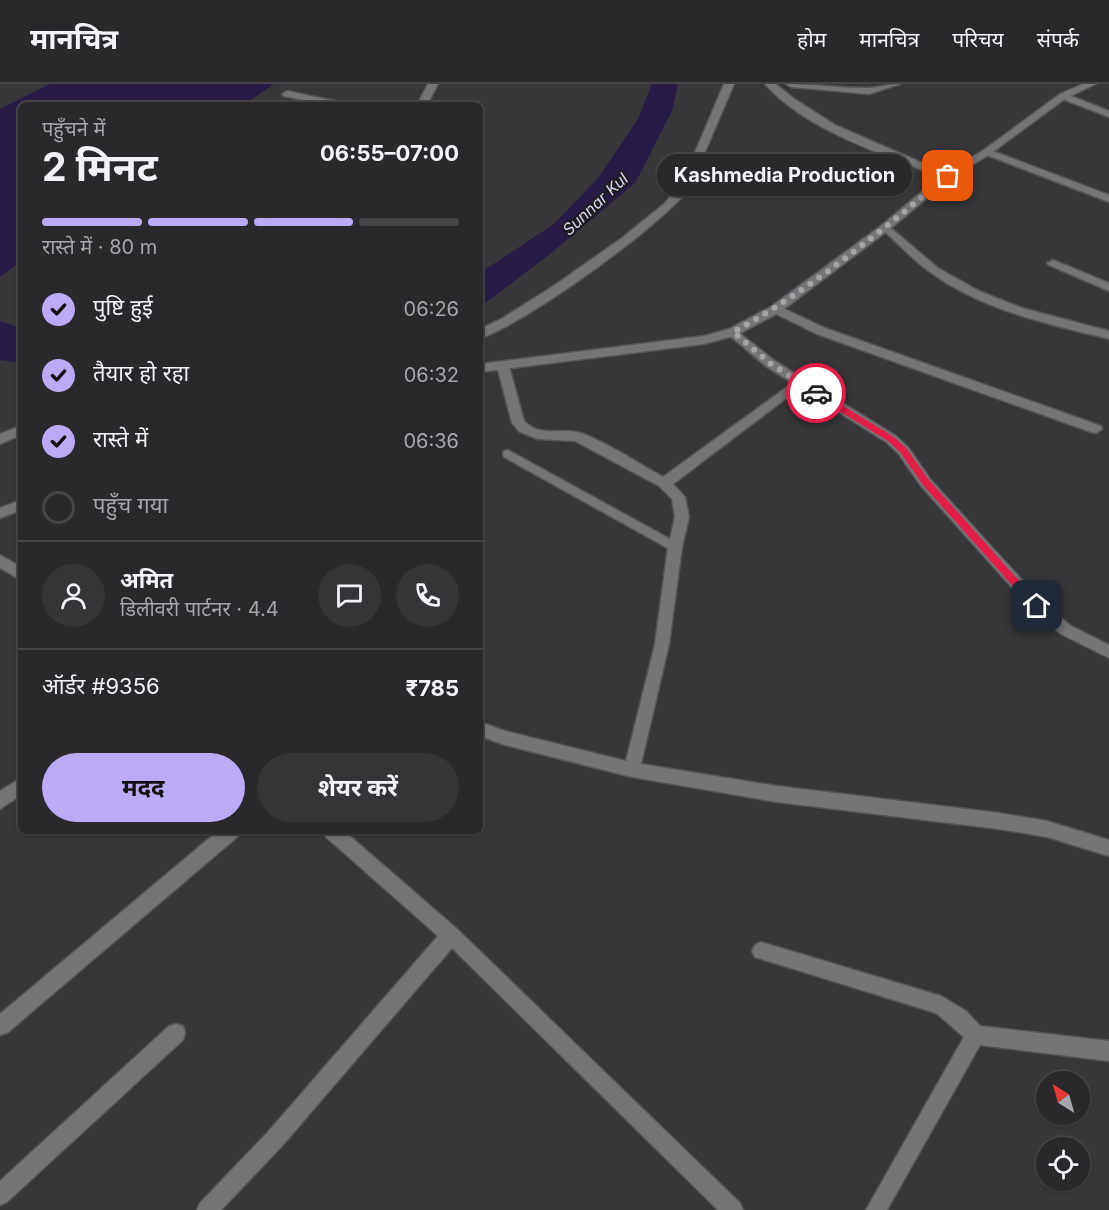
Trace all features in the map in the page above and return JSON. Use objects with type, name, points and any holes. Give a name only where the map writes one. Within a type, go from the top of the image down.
[{"type":"street","points":[[424,102],[433,84]]},
{"type":"street","points":[[483,333],[507,321],[559,287],[626,240],[668,206],[687,184],[729,84]]},
{"type":"street","points":[[770,84],[793,105],[823,124],[948,176]]},
{"type":"street","points":[[791,84],[869,91],[895,84]]},
{"type":"street","points":[[483,368],[704,339],[733,332],[776,309],[886,227],[948,176],[987,152],[1063,96],[1084,85]]},
{"type":"street","points":[[287,94],[326,102]]},
{"type":"street","points":[[1063,96],[1109,114]]},
{"type":"street","points":[[987,152],[1109,199]]},
{"type":"street","points":[[886,227],[931,268],[969,291],[1029,316],[1109,335]]},
{"type":"street","points":[[1053,263],[1109,286]]},
{"type":"street","points":[[776,309],[820,331],[1096,429]]},
{"type":"street","points":[[733,332],[788,376],[891,439],[903,450],[926,483],[1037,606],[1066,630],[1109,652]]},
{"type":"street","points":[[503,366],[518,423],[522,428],[539,436],[565,434],[578,437],[664,483],[673,490],[681,506],[682,517],[675,547],[662,644],[632,770]]},
{"type":"street","points":[[664,483],[791,390]]},
{"type":"street","points":[[0,439],[18,431]]},
{"type":"street","points":[[0,513],[18,506]]},
{"type":"street","points":[[0,562],[18,572]]},
{"type":"street","points":[[483,730],[505,738],[632,770],[777,794],[999,821],[1047,829],[1109,848]]},
{"type":"street","points":[[0,801],[18,787]]},
{"type":"street","points":[[0,1026],[227,834]]},
{"type":"street","points":[[335,834],[451,935],[733,1210]]},
{"type":"street","points":[[207,1210],[274,1139],[451,935]]},
{"type":"street","points":[[761,951],[941,1005],[959,1018],[975,1035],[1109,1051]]},
{"type":"street","points":[[0,1195],[176,1033]]},
{"type":"street","points":[[876,1210],[975,1035]]},
{"type":"lane","points":[[508,454],[675,547]]},
{"type":"water","points":[[50,84],[274,84],[247,102],[18,102],[18,263],[0,277],[0,109]]},
{"type":"water","name":"Sunnar Kul","points":[[652,84],[678,84],[672,111],[635,183],[550,254],[483,305],[483,271],[554,224],[599,177],[638,119]]},
{"type":"water","points":[[0,321],[18,327],[18,363],[0,360]]},
{"type":"way so far","points":[[816,393],[771,364],[733,332],[776,309],[886,227],[948,176]]},
{"type":"place","name":"Kashmedia Production","points":[[948,176]]},
{"type":"route","points":[[816,393],[891,439],[903,450],[926,483],[1037,606]]}]
